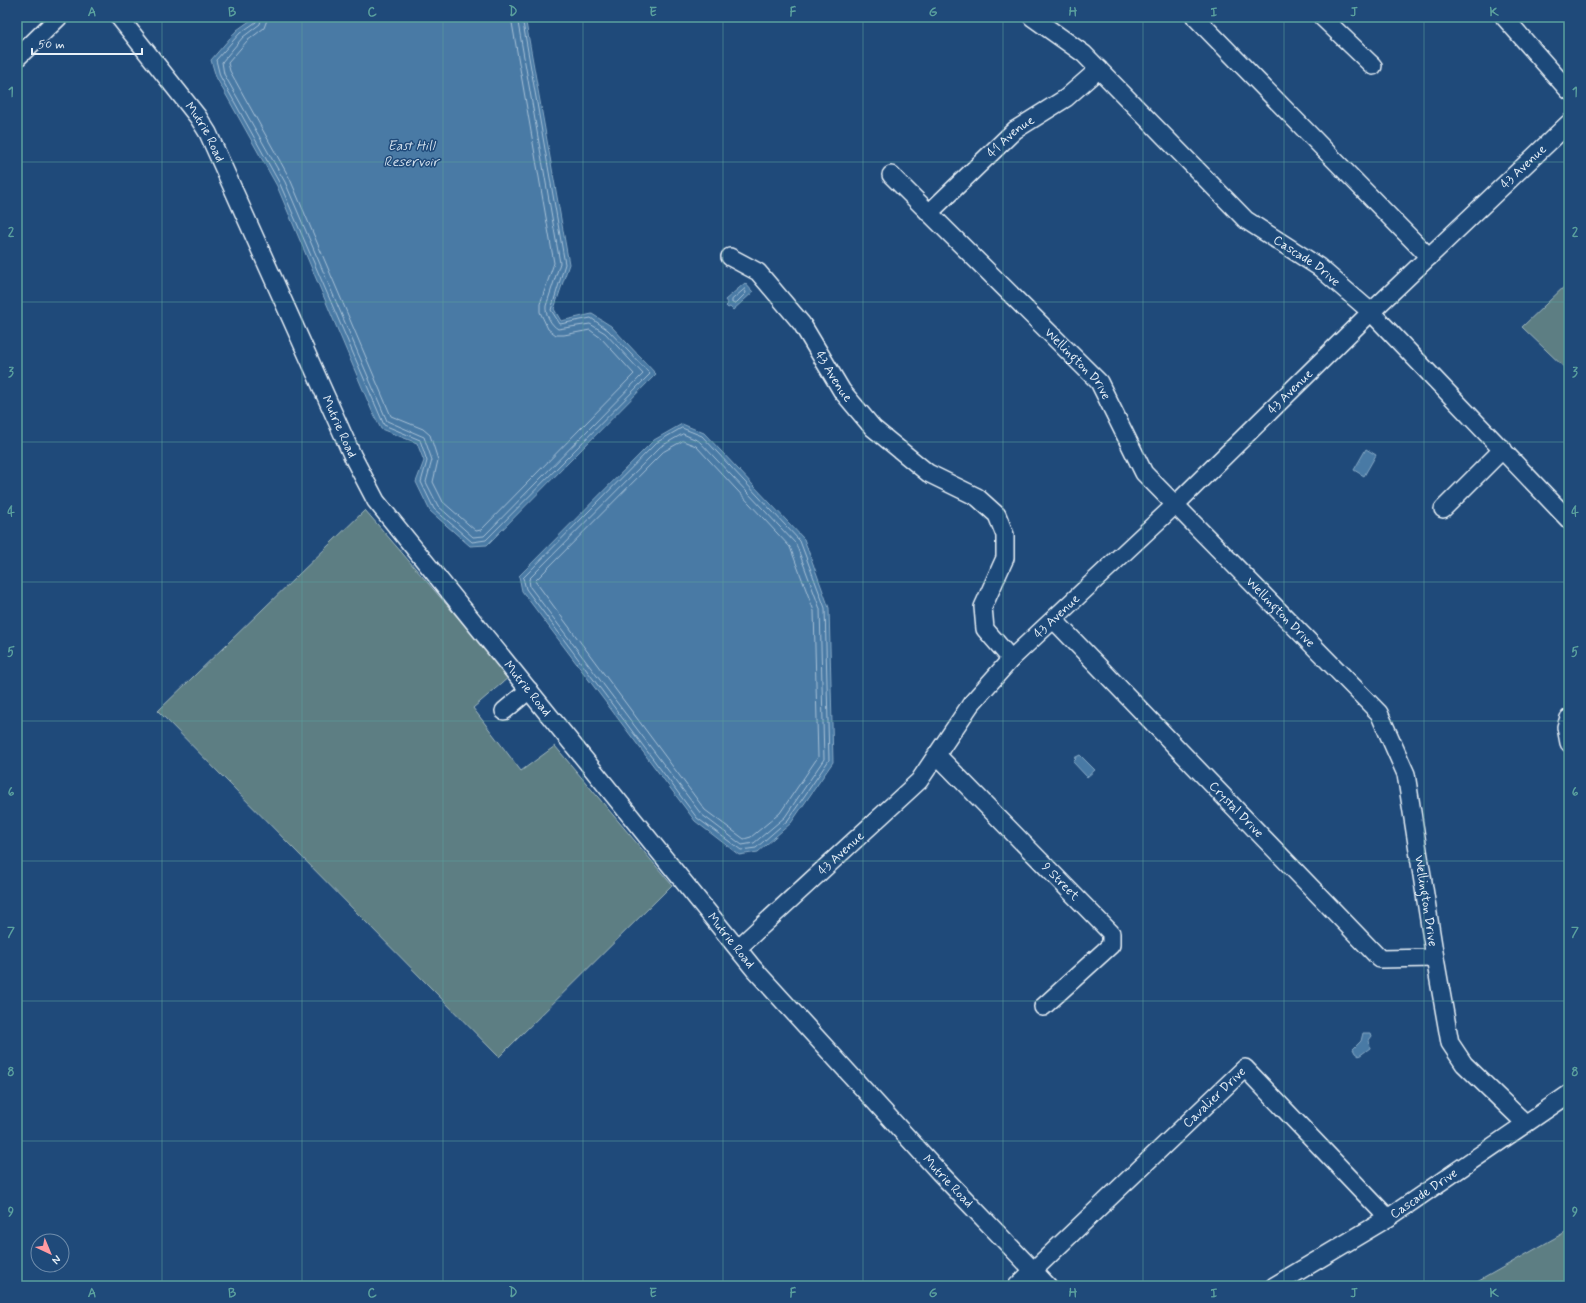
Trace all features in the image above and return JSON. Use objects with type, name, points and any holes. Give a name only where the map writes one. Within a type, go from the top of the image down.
[{"type":"street","points":[[17,58],[59,17]]},
{"type":"street","name":"Mutrie Road","points":[[119,17],[198,117],[208,133],[353,456],[376,501],[738,948],[754,970],[939,1172],[1048,1286]]},
{"type":"street","name":"Cascade Drive","points":[[1032,17],[1084,54],[1246,220],[1319,267],[1371,312],[1569,520]]},
{"type":"street","points":[[1195,17],[1429,257]]},
{"type":"street","points":[[1504,17],[1569,91]]},
{"type":"street","points":[[1331,20],[1373,66]]},
{"type":"street","name":"41 Avenue","points":[[929,213],[1015,130],[1066,98],[1099,69]]},
{"type":"street","name":"43 Avenue","points":[[738,948],[919,780],[971,704],[1011,659],[1174,506],[1371,312],[1569,123]]},
{"type":"street","name":"Wellington Drive","points":[[891,175],[1099,382],[1144,473],[1174,506],[1379,713],[1406,774],[1450,1042],[1464,1064],[1525,1123]]},
{"type":"street","name":"43 Avenue","points":[[730,257],[758,272],[802,324],[842,391],[873,428],[928,473],[977,497],[997,515],[1005,534],[1005,558],[983,607],[985,629],[1011,659]]},
{"type":"street","points":[[1443,509],[1502,449]]},
{"type":"street","name":"Crystal Drive","points":[[1054,620],[1380,959],[1435,958]]},
{"type":"street","points":[[504,711],[529,690]]},
{"type":"street","points":[[1569,718],[1566,727],[1569,743]]},
{"type":"street","name":"9 Street","points":[[937,755],[1111,934],[1111,945],[1043,1007]]},
{"type":"street","name":"Cavalier Drive","points":[[1033,1270],[1245,1068],[1388,1218]]},
{"type":"street","name":"Cascade Drive","points":[[1274,1286],[1388,1218],[1569,1094]]},
{"type":"street","points":[[1017,1286],[1033,1270]]},
{"type":"green space","points":[[1569,282],[1569,372],[1522,327]]},
{"type":"green space","points":[[365,510],[509,677],[473,708],[521,771],[555,746],[672,885],[499,1057],[158,711]]},
{"type":"green space","points":[[1569,1230],[1569,1286],[1470,1286]]},
{"type":"water","name":"East Hill Reservoir","points":[[255,17],[525,17],[569,264],[554,309],[561,321],[592,314],[611,326],[656,374],[487,545],[470,546],[430,511],[416,482],[424,461],[417,443],[381,429],[277,186],[216,77],[211,60],[237,30]]},
{"type":"water","points":[[745,283],[753,292],[733,310],[730,307],[728,308],[726,306],[728,304],[725,300]]},
{"type":"water","points":[[682,424],[704,433],[804,539],[829,608],[833,762],[791,823],[758,852],[739,855],[695,821],[522,591],[519,576],[654,440]]},
{"type":"water","points":[[1366,449],[1376,455],[1364,476],[1354,470]]},
{"type":"water","points":[[1080,755],[1095,770],[1087,777],[1073,762],[1076,759],[1074,758]]},
{"type":"water","points":[[1363,1033],[1371,1033],[1372,1036],[1369,1040],[1370,1048],[1359,1056],[1353,1049],[1361,1041]]}]
